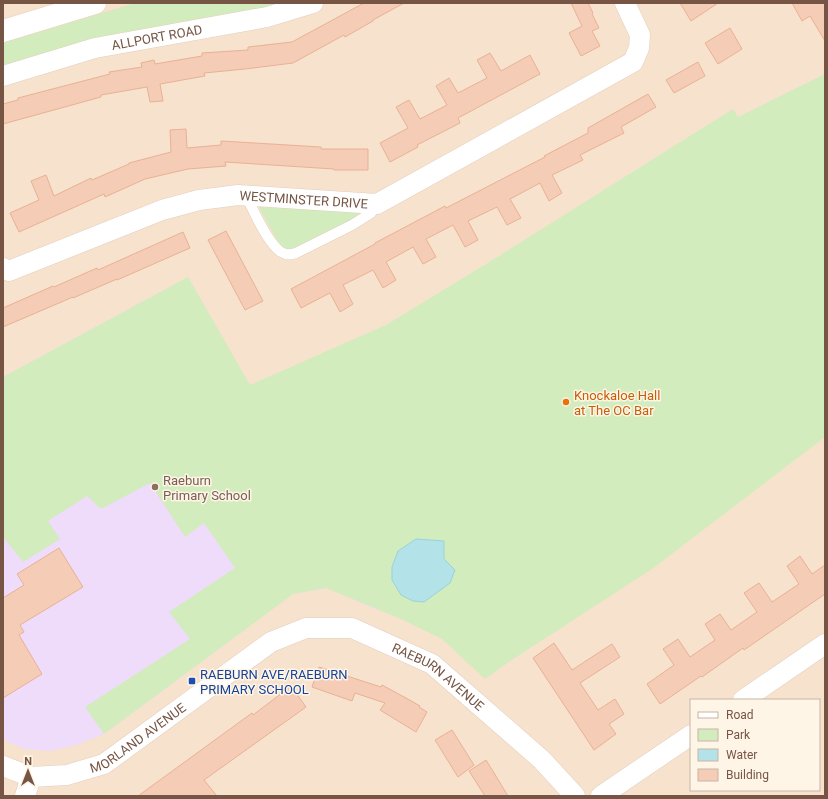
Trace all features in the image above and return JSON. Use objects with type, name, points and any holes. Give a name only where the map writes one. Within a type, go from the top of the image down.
[{"type":"street","points":[[3,31],[95,3]]},
{"type":"street","name":"ALLPORT ROAD","points":[[3,76],[95,48],[267,17],[313,3]]},
{"type":"street","name":"WESTMINSTER DRIVE","points":[[5,271],[162,210],[199,200],[246,195],[377,204],[633,62],[639,48],[640,35],[625,3]]},
{"type":"street","name":"RAEBURN AVENUE","points":[[271,642],[306,628],[352,628],[432,664],[542,760],[574,796]]},
{"type":"street","name":"MORLAND AVENUE","points":[[3,766],[31,777],[67,775],[104,764],[271,642]]},
{"type":"street","points":[[744,699],[825,644]]},
{"type":"street","points":[[601,796],[690,736]]},
{"type":"street","points":[[25,796],[31,777]]},
{"type":"lane","points":[[246,195],[273,246],[282,253],[290,255],[352,225],[371,213],[377,204]]},
{"type":"shaded area","points":[[3,3],[825,3],[825,796],[3,796]]},
{"type":"shaded area","name":"Raeburn Primary School","points":[[188,277],[377,610],[327,588],[293,594],[104,734],[77,745],[50,751],[24,749],[3,739],[3,377]]},
{"type":"green space","points":[[135,3],[287,3],[3,67],[3,43]]},
{"type":"green space","name":"Knockaloe Hall at The OC Bar","points":[[825,74],[825,437],[652,569],[510,661],[485,679],[442,639],[401,619],[326,588],[293,594],[104,734],[85,707],[190,639],[169,612],[235,568],[204,523],[185,537],[150,483],[101,509],[87,496],[48,521],[60,539],[23,562],[3,537],[3,377],[188,277],[250,385],[386,325],[733,109],[738,117]]},
{"type":"green space","points":[[259,207],[362,211],[362,218],[292,252],[279,244]]},
{"type":"water","points":[[416,539],[444,541],[444,559],[455,570],[450,583],[424,602],[413,601],[401,595],[392,580],[392,567],[398,551]]},
{"type":"building","points":[[364,3],[404,3],[345,37],[344,35],[293,63],[204,73],[205,76],[160,84],[163,101],[150,102],[147,87],[101,95],[101,97],[3,124],[3,104],[18,100],[18,98],[110,74],[109,72],[142,67],[141,63],[154,60],[155,64],[202,56],[202,53],[248,50],[248,47],[292,42]]},
{"type":"building","points":[[571,3],[588,3],[599,28],[592,31],[600,46],[581,56],[569,33],[582,26]]},
{"type":"building","points":[[680,3],[718,3],[691,21]]},
{"type":"building","points":[[792,3],[825,3],[825,41],[810,16],[802,21]]},
{"type":"building","points":[[730,28],[742,49],[718,64],[705,43]]},
{"type":"building","points":[[490,53],[501,71],[530,55],[540,74],[458,118],[460,123],[417,145],[418,147],[390,162],[380,143],[408,128],[396,107],[409,100],[420,119],[447,105],[436,86],[449,78],[458,93],[487,78],[477,60]]},
{"type":"building","points":[[698,62],[705,76],[674,93],[666,80]]},
{"type":"building","points":[[648,94],[656,107],[621,127],[624,133],[580,155],[583,160],[552,175],[562,193],[549,201],[540,183],[510,199],[521,218],[507,225],[497,207],[468,221],[478,240],[465,247],[453,225],[426,239],[436,257],[423,264],[413,247],[386,262],[396,280],[383,288],[373,270],[343,285],[353,304],[340,312],[330,293],[301,308],[291,289],[445,206],[446,208],[545,157],[544,156],[588,133],[588,128]]},
{"type":"building","points":[[186,129],[187,148],[221,145],[221,141],[321,147],[321,149],[368,149],[368,170],[334,170],[225,162],[226,166],[188,169],[145,179],[105,197],[104,194],[19,232],[10,213],[39,200],[31,181],[46,175],[54,196],[91,178],[92,180],[129,163],[171,152],[170,130]]},
{"type":"building","points":[[226,231],[263,301],[245,310],[208,240]]},
{"type":"building","points":[[183,232],[190,248],[3,327],[3,308],[97,268],[98,270]]},
{"type":"building","points":[[59,548],[83,587],[20,625],[24,632],[19,635],[42,674],[3,698],[3,598],[24,585],[17,574]]},
{"type":"building","points":[[800,556],[812,574],[825,565],[825,594],[744,650],[743,648],[660,704],[647,684],[674,665],[663,649],[678,639],[690,657],[715,640],[705,624],[720,614],[731,630],[757,612],[744,593],[759,583],[772,602],[799,584],[787,566]]},
{"type":"building","points":[[554,643],[572,670],[612,644],[620,657],[580,683],[598,710],[615,699],[624,714],[609,724],[616,734],[594,750],[533,658]]},
{"type":"building","points":[[319,667],[381,687],[382,685],[420,706],[419,707],[427,712],[416,732],[380,710],[385,703],[355,693],[352,701],[312,687]]},
{"type":"building","points":[[291,686],[306,707],[204,780],[217,796],[138,796],[252,713],[253,715]]},
{"type":"building","points":[[452,730],[474,765],[458,777],[435,740]]},
{"type":"building","points":[[486,760],[508,796],[485,796],[469,771]]},
{"type":"place","name":"Knockaloe Hall at The OC Bar","points":[[566,402]]},
{"type":"place","name":"Raeburn Primary School","points":[[155,487]]},
{"type":"place","name":"RAEBURN AVE/RAEBURN PRIMARY SCHOOL","points":[[192,681]]}]
